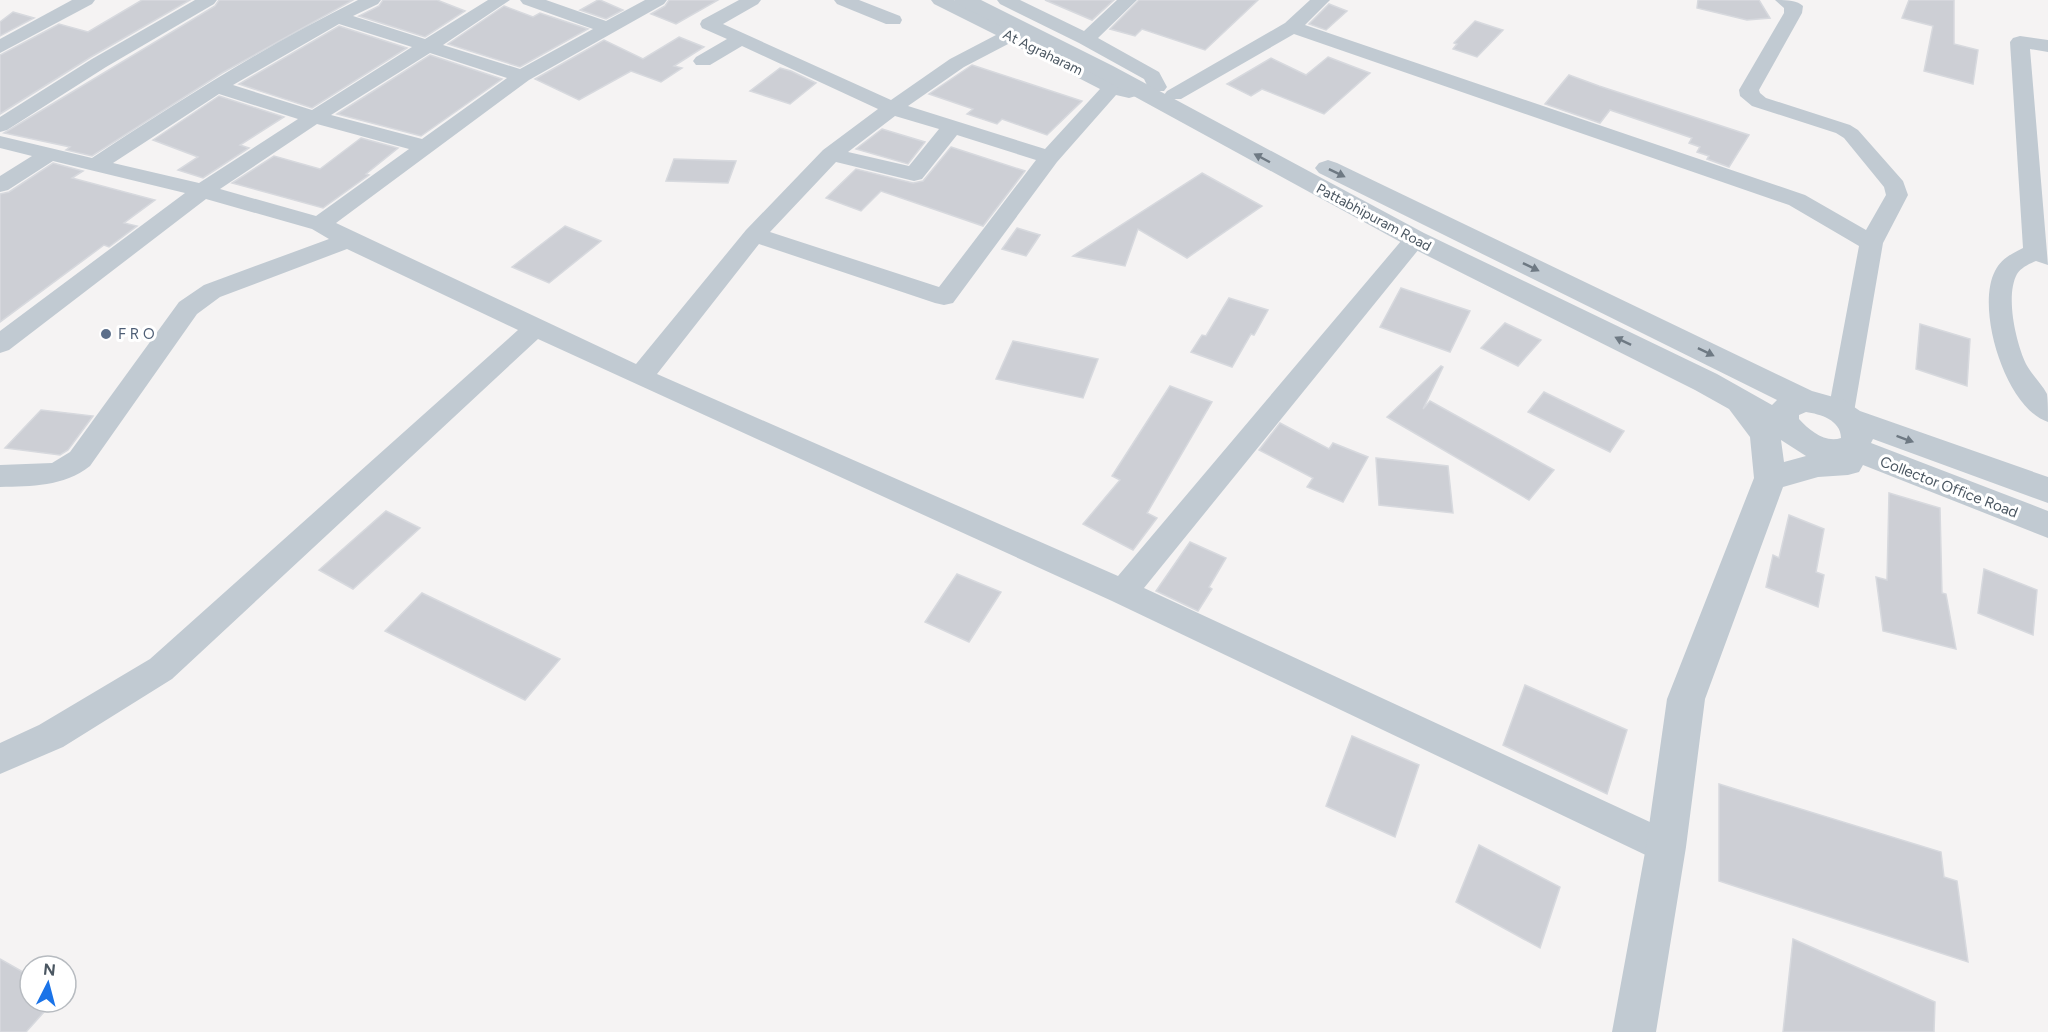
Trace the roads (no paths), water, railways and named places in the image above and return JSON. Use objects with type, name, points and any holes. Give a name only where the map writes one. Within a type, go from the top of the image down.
[{"type":"street","points":[[0,47],[86,0]]},
{"type":"street","points":[[0,126],[99,63],[208,0]]},
{"type":"street","points":[[96,165],[216,86],[336,17],[372,0]]},
{"type":"street","points":[[0,344],[202,191],[314,117],[501,0]]},
{"type":"street","points":[[529,0],[608,28]]},
{"type":"street","points":[[320,224],[522,76],[658,0]]},
{"type":"street","points":[[753,0],[709,24],[892,108],[1049,157]]},
{"type":"street","points":[[843,0],[893,20]]},
{"type":"street","name":"At Agraharam","points":[[940,0],[1112,87],[1160,92]]},
{"type":"street","points":[[1086,39],[1128,0]]},
{"type":"street","points":[[1014,1],[1152,76],[1160,92],[1293,27],[1321,0]]},
{"type":"street","points":[[1784,0],[1794,6],[1793,13],[1749,90],[1750,96],[1759,102],[1844,129],[1851,134],[1895,186],[1897,195],[1871,243],[1847,427]]},
{"type":"street","name":"Pattabhipuram Road","points":[[971,1],[1493,249],[1806,401],[1824,404],[1847,427],[1841,452],[1816,448],[1804,443],[1786,427],[1737,399],[1415,239],[1160,92]]},
{"type":"street","points":[[336,17],[522,76]]},
{"type":"street","points":[[1293,27],[1797,200],[1871,243]]},
{"type":"street","points":[[0,33],[26,33]]},
{"type":"street","points":[[640,377],[754,236],[831,155],[892,108],[957,63],[1009,36]]},
{"type":"street","points":[[703,61],[741,39]]},
{"type":"street","points":[[2048,46],[2020,42],[2042,254],[2016,261],[2007,270],[2002,285],[2000,315],[2003,341],[2011,361],[2034,398],[2048,412]]},
{"type":"street","points":[[216,86],[314,117],[424,146]]},
{"type":"street","points":[[754,236],[944,297],[1049,157],[1112,87]]},
{"type":"street","points":[[831,155],[914,174],[952,127]]},
{"type":"street","points":[[0,142],[202,191],[320,224],[348,240],[640,377],[1123,592],[1666,848]]},
{"type":"street","points":[[0,185],[50,154]]},
{"type":"street","points":[[1123,592],[1415,239]]},
{"type":"street","points":[[0,476],[59,474],[71,468],[80,459],[188,308],[198,299],[212,291],[348,240]]},
{"type":"street","points":[[1469,266],[1493,249]]},
{"type":"street","points":[[0,759],[51,736],[161,669],[535,328]]},
{"type":"street","points":[[1634,1032],[1666,848],[1686,699],[1770,478],[1765,435],[1737,399]]},
{"type":"street","points":[[1786,427],[1783,418],[1784,411],[1789,405],[1806,401]]},
{"type":"street","name":"Collector Office Road","points":[[1847,427],[1884,461],[2048,525]]},
{"type":"street","name":"Collector Office Road","points":[[1847,427],[2048,490]]},
{"type":"street","points":[[1770,478],[1818,465],[1884,461]]},
{"type":"place","name":"F R O","points":[[106,334]]}]
